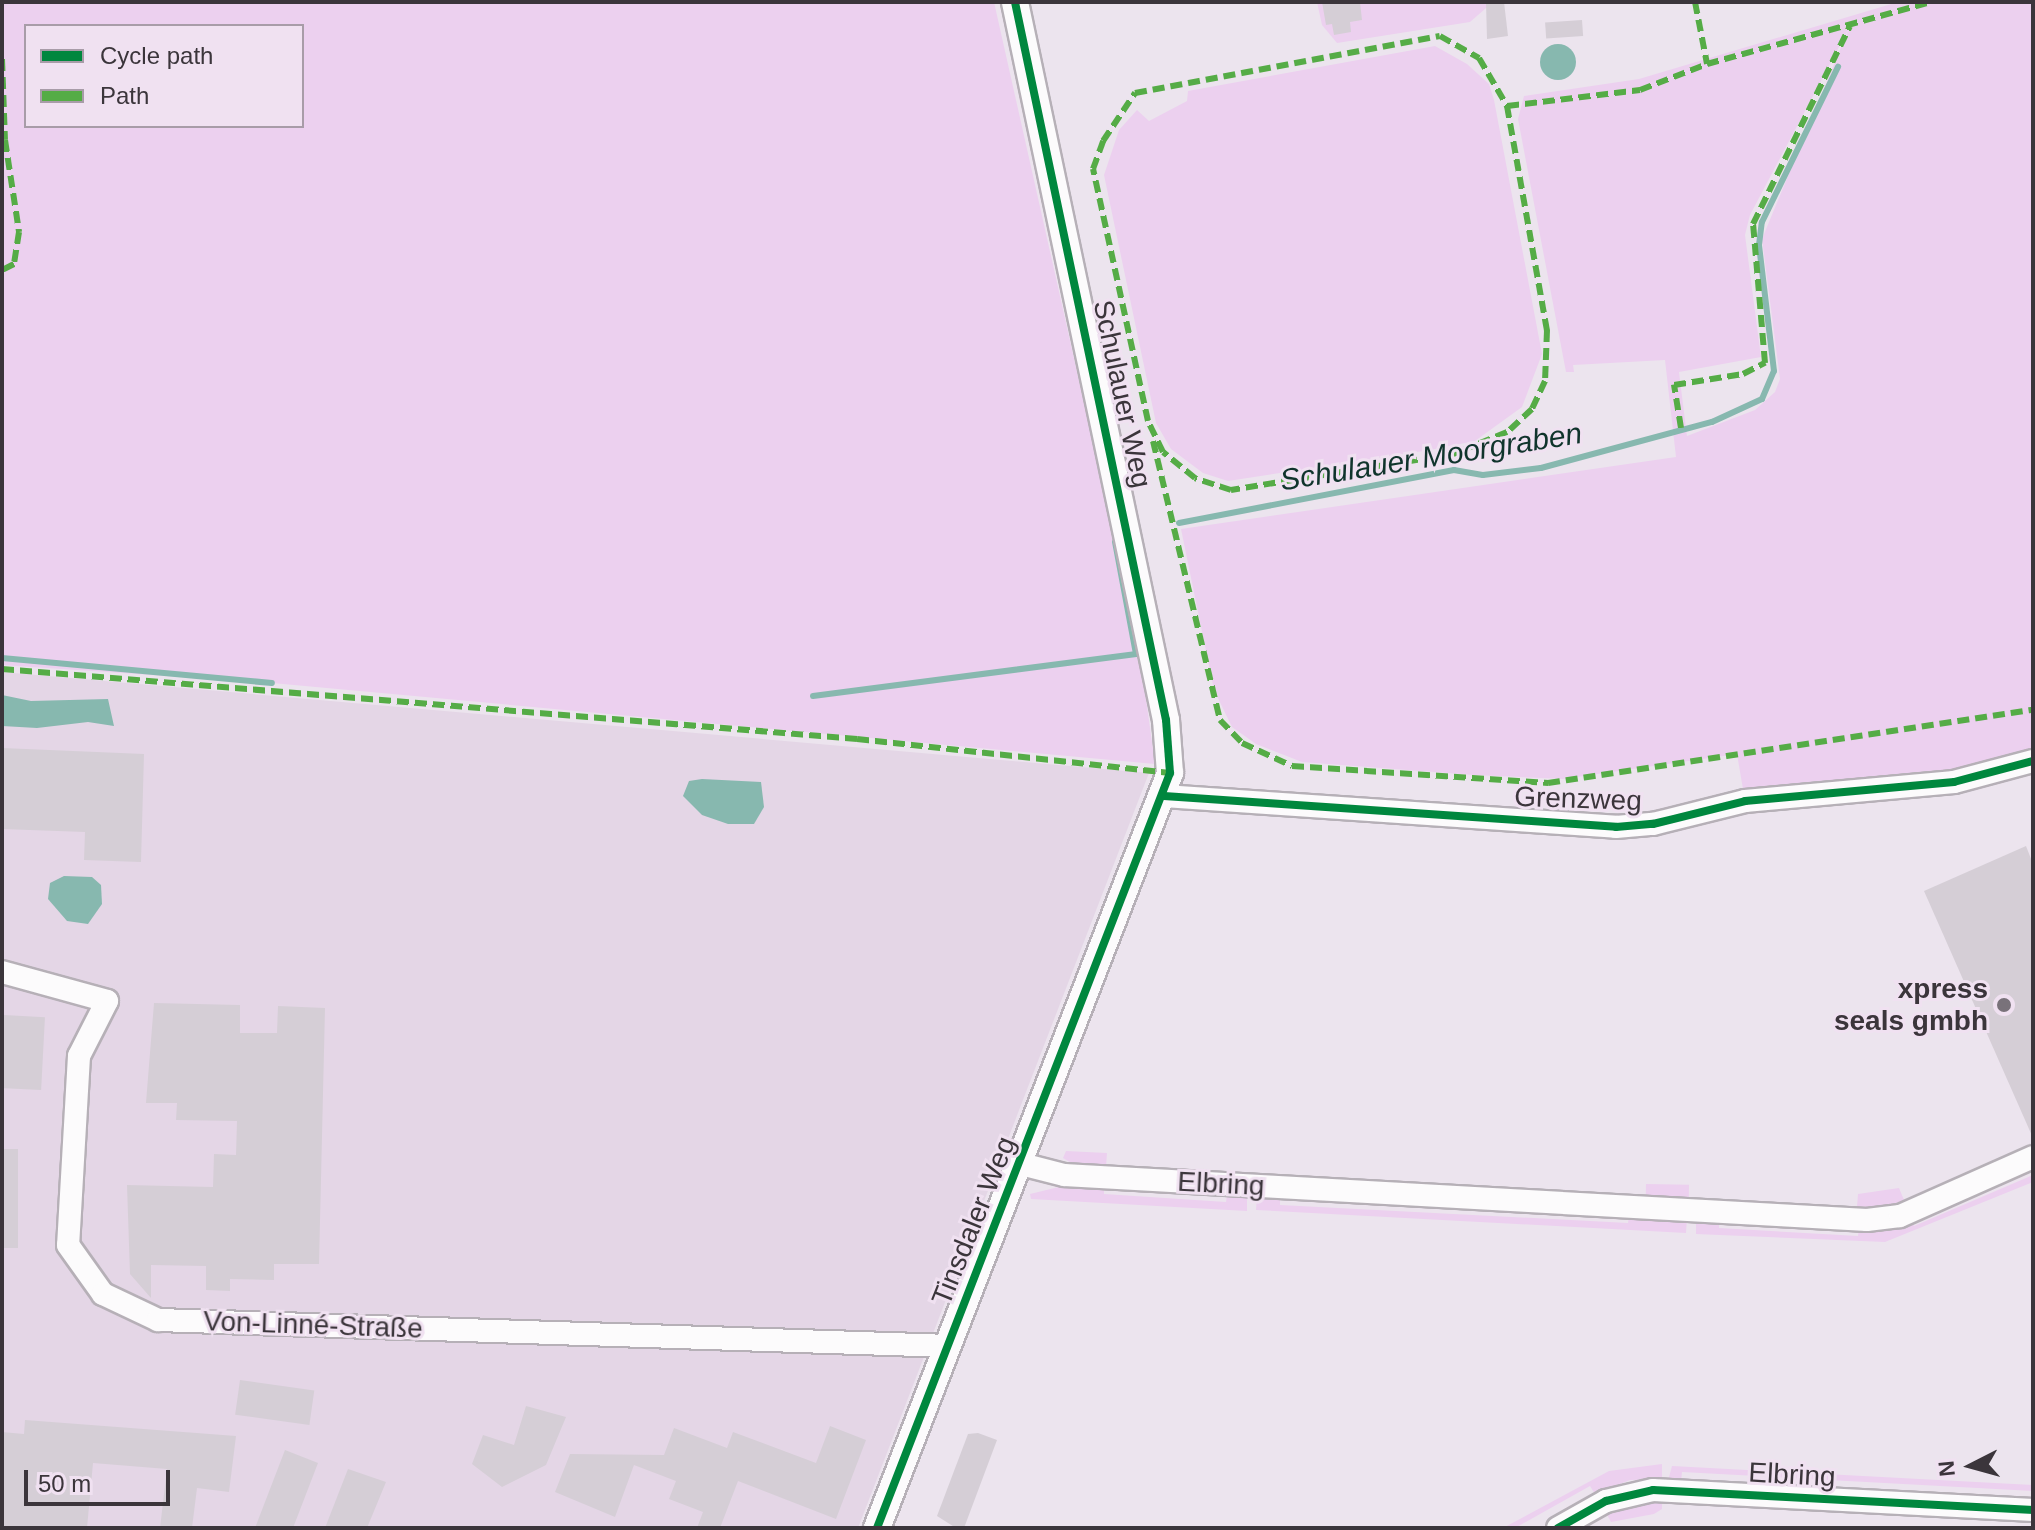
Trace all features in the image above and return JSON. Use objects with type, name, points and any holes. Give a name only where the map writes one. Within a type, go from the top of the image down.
[{"type":"street","name":"Schulauer Weg","points":[[1015,2],[1166,720],[1170,773],[1164,796]]},
{"type":"street","name":"Grenzweg","points":[[1164,796],[1616,827],[1653,824],[1745,801],[1954,782],[2033,761]]},
{"type":"street","name":"Tinsdaler Weg","points":[[877,1528],[1164,796]]},
{"type":"street","name":"Von-Linné-Straße","points":[[2,972],[107,1001],[79,1056],[68,1245],[103,1294],[158,1320],[949,1346]]},
{"type":"street","name":"Elbring","points":[[1021,1164],[1064,1175],[1867,1220],[1900,1216],[2033,1157]]},
{"type":"street","name":"Elbring","points":[[1558,1528],[1606,1501],[1653,1490],[2033,1510]]},
{"type":"shaded area","points":[[2,2],[994,2],[1139,648],[1155,764],[272,683],[2,665]]},
{"type":"shaded area","points":[[1317,2],[1493,2],[1470,22],[1337,43],[1322,25]]},
{"type":"shaded area","points":[[1898,2],[2033,2],[2033,761],[1745,801],[1737,754],[1563,779],[1474,775],[1302,762],[1256,744],[1232,727],[1214,690],[1181,529],[1676,457],[1665,360],[1573,365],[1574,372],[1566,372],[1518,119],[1524,96],[1639,79]],"holes":[[[1849,28],[1762,239],[1780,379],[1775,392],[1755,410],[1687,436],[1679,372],[1761,357],[1745,235],[1750,215]]]},
{"type":"shaded area","points":[[1558,44],[1571,49],[1576,62],[1571,75],[1558,80],[1545,75],[1540,62],[1545,49]]},
{"type":"shaded area","points":[[1435,46],[1467,64],[1489,84],[1494,100],[1542,354],[1522,407],[1475,441],[1228,481],[1203,473],[1171,449],[1156,423],[1104,175],[1119,130],[1137,110],[1149,121],[1187,101],[1188,91]]},
{"type":"shaded area","points":[[2,672],[1149,773],[858,1528],[2,1528]]},
{"type":"shaded area","points":[[2,695],[31,701],[108,699],[114,726],[88,722],[37,728],[2,726]]},
{"type":"shaded area","points":[[689,781],[761,782],[764,807],[754,824],[728,824],[702,815],[683,796]]},
{"type":"shaded area","points":[[64,876],[92,877],[101,885],[102,904],[88,924],[67,921],[48,899],[50,883]]},
{"type":"shaded area","points":[[1066,1151],[1107,1153],[1106,1167],[1073,1164],[1063,1158]]},
{"type":"shaded area","points":[[2033,1175],[2033,1182],[1885,1242],[1696,1234],[1696,1219],[1719,1220],[1719,1228],[1858,1236],[1859,1227],[1911,1219],[1914,1226]]},
{"type":"shaded area","points":[[1646,1184],[1689,1185],[1689,1199],[1646,1198]]},
{"type":"shaded area","points":[[1067,1185],[1104,1187],[1104,1194],[1226,1202],[1227,1194],[1247,1195],[1247,1211],[1031,1199],[1030,1194]]},
{"type":"shaded area","points":[[1899,1188],[1904,1200],[1882,1208],[1857,1207],[1858,1194]]},
{"type":"shaded area","points":[[1257,1196],[1280,1196],[1280,1205],[1628,1223],[1629,1215],[1687,1218],[1686,1233],[1256,1210]]},
{"type":"shaded area","points":[[1662,1464],[1662,1479],[1630,1480],[1595,1494],[1590,1486],[1515,1528],[1503,1528],[1609,1471]]},
{"type":"shaded area","points":[[1672,1466],[2033,1485],[2033,1491],[1682,1472],[1681,1482],[1668,1481]]},
{"type":"shaded area","points":[[1662,1500],[1662,1509],[1654,1514],[1611,1522],[1605,1511],[1621,1504]]},
{"type":"building","points":[[1322,2],[1360,2],[1362,20],[1350,22],[1351,32],[1334,35],[1332,24],[1326,25]]},
{"type":"building","points":[[1486,2],[1504,2],[1508,36],[1487,39]]},
{"type":"building","points":[[1582,20],[1583,36],[1546,39],[1545,23]]},
{"type":"building","points":[[2,748],[144,754],[141,862],[84,860],[85,832],[2,829]]},
{"type":"building","name":"xpress seals gmbh","points":[[2026,846],[2033,864],[2033,1138],[1924,891]]},
{"type":"building","points":[[154,1003],[240,1005],[240,1033],[277,1033],[278,1006],[325,1008],[319,1264],[274,1264],[274,1280],[230,1279],[230,1291],[206,1290],[206,1266],[151,1265],[151,1298],[130,1274],[127,1185],[213,1187],[214,1154],[236,1155],[237,1121],[176,1120],[177,1103],[146,1103]]},
{"type":"building","points":[[4,1015],[45,1017],[41,1090],[2,1088]]},
{"type":"building","points":[[2,1149],[18,1149],[18,1248],[2,1248]]},
{"type":"building","points":[[240,1380],[314,1390],[309,1425],[235,1415]]},
{"type":"building","points":[[526,1406],[566,1417],[546,1465],[502,1487],[472,1464],[483,1435],[514,1445]]},
{"type":"building","points":[[25,1420],[236,1436],[229,1492],[197,1488],[192,1528],[160,1528],[167,1469],[93,1463],[87,1528],[2,1528],[2,1432],[24,1434]]},
{"type":"building","points":[[830,1426],[866,1440],[836,1519],[738,1481],[720,1528],[697,1528],[703,1512],[669,1499],[676,1481],[634,1465],[615,1517],[555,1492],[570,1454],[664,1455],[674,1428],[727,1448],[733,1432],[816,1463]]},
{"type":"building","points":[[978,1433],[997,1440],[964,1528],[956,1528],[937,1516],[968,1434]]},
{"type":"building","points":[[285,1450],[318,1463],[293,1528],[255,1528]]},
{"type":"building","points":[[348,1469],[386,1482],[367,1528],[325,1528]]},
{"type":"waterway","name":"Schulauer Moorgraben","points":[[1179,523],[1454,470],[1483,475],[1541,468],[1712,422],[1762,399],[1774,371],[1759,245],[1762,222],[1838,67]]},
{"type":"waterway","name":"Schulauer Moorgraben","points":[[813,696],[1136,654],[1115,542]]},
{"type":"waterway","name":"Schulauer Moorgraben","points":[[2,658],[272,683]]},
{"type":"marked path","points":[[1695,2],[1707,64]]},
{"type":"marked path","points":[[1507,106],[1640,90],[1707,64],[1930,2]]},
{"type":"marked path","points":[[1681,428],[1674,385],[1743,374],[1765,363],[1753,224],[1850,26]]},
{"type":"marked path","points":[[1440,36],[1479,58],[1507,106],[1547,330],[1545,381],[1532,409],[1507,432],[1453,454],[1231,490],[1195,478],[1163,452],[1148,421],[1093,169],[1103,141],[1135,93],[1440,36]]},
{"type":"marked path","points":[[2,59],[5,140],[19,232],[14,264],[2,270]]},
{"type":"marked path","points":[[1153,441],[1220,720],[1242,743],[1292,766],[1548,783],[2033,710]]},
{"type":"marked path","points":[[2,669],[857,739],[1170,773]]},
{"type":"cycle path","points":[[877,1528],[1170,773],[1166,720],[1015,2]]},
{"type":"cycle path","points":[[1164,796],[1616,827],[1653,824],[1745,801],[1954,782],[2033,761]]},
{"type":"cycle path","points":[[1558,1528],[1606,1501],[1653,1490],[2033,1510]]},
{"type":"place","name":"xpress seals gmbh","points":[[2004,1005]]}]
